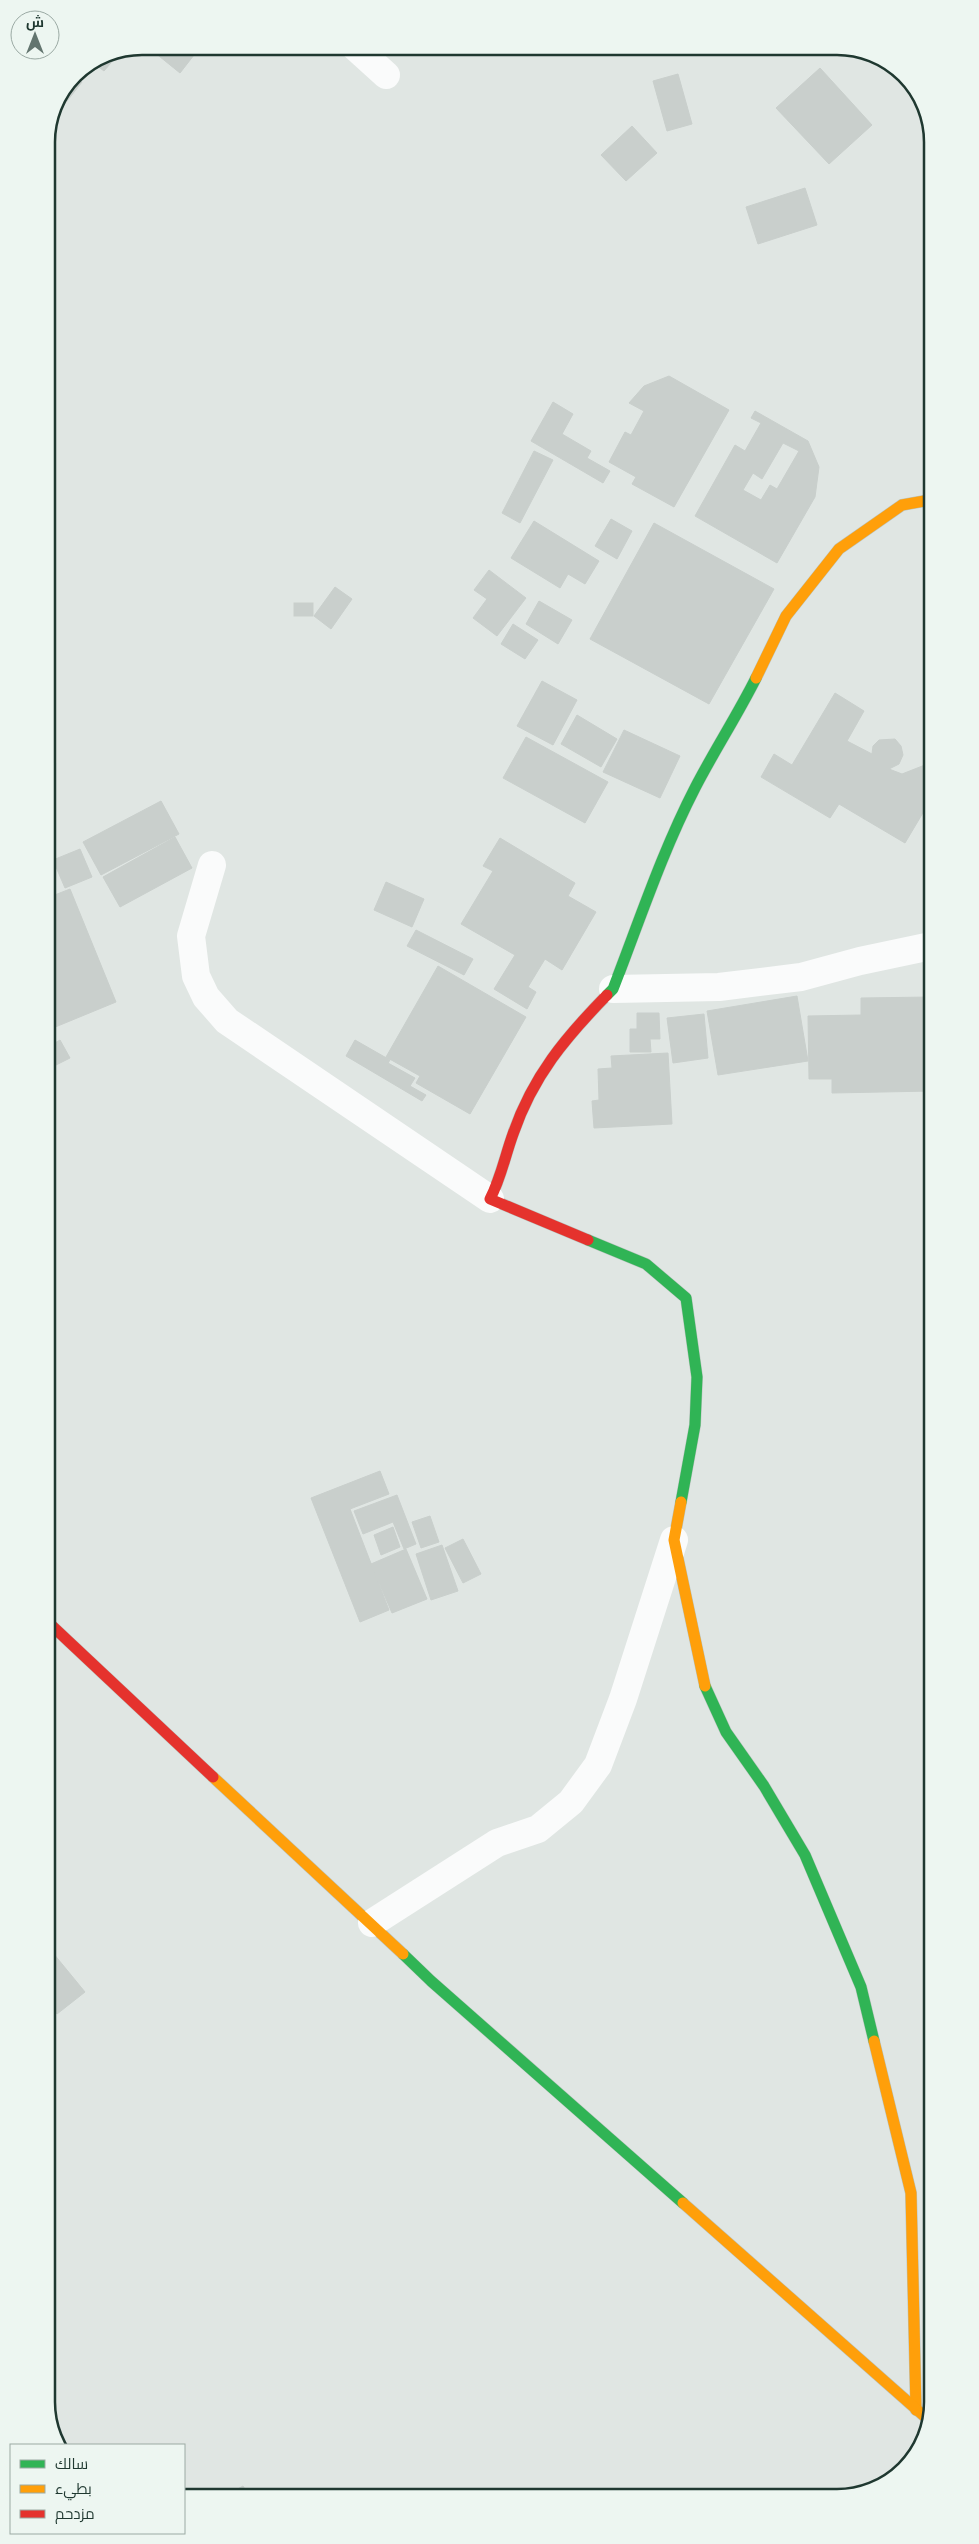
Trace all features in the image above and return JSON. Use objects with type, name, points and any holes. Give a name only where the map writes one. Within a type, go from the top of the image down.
[{"type":"street","points":[[364,55],[386,75]]},
{"type":"street","points":[[490,1199],[500,1179],[513,1133],[538,1078],[567,1036],[613,990],[670,842],[694,788],[738,714],[786,616],[839,549],[902,505],[924,501]]},
{"type":"street","points":[[212,865],[192,936],[196,976],[206,997],[227,1021],[490,1199],[646,1264],[686,1298],[697,1377],[694,1425],[674,1540],[623,1699],[598,1765],[571,1802],[538,1829],[497,1842],[372,1923]]},
{"type":"street","points":[[613,990],[719,987],[801,977],[860,961],[924,947]]},
{"type":"street","points":[[674,1540],[703,1680],[726,1732],[764,1786],[805,1855],[861,1987],[912,2192],[916,2410]]},
{"type":"street","points":[[55,1629],[236,1800],[372,1923],[431,1981],[922,2415]]},
{"type":"building","points":[[158,55],[194,55],[180,73]]},
{"type":"building","points":[[113,61],[104,71],[98,67]]},
{"type":"building","points":[[820,68],[872,125],[829,164],[776,108]]},
{"type":"building","points":[[678,74],[692,124],[667,131],[653,81]]},
{"type":"building","points":[[82,82],[63,107],[73,89]]},
{"type":"building","points":[[632,126],[657,153],[626,181],[601,155]]},
{"type":"building","points":[[805,188],[817,225],[758,244],[746,207]]},
{"type":"building","points":[[669,376],[729,410],[674,507],[632,484],[636,477],[609,462],[625,432],[631,435],[644,411],[629,403],[644,386]]},
{"type":"building","points":[[553,402],[573,414],[562,434],[591,451],[587,458],[610,471],[603,483],[531,441]]},
{"type":"building","points":[[755,411],[808,441],[819,467],[815,497],[777,563],[695,516],[735,445],[745,451],[761,423],[751,418]],"holes":[[[783,443],[799,451],[777,489],[770,485],[761,500],[743,490],[753,473],[762,479]]]},
{"type":"building","points":[[534,451],[553,460],[520,523],[502,513]]},
{"type":"building","points":[[611,519],[632,531],[617,559],[595,546]]},
{"type":"building","points":[[534,521],[599,561],[585,584],[568,574],[560,588],[511,558]]},
{"type":"building","points":[[654,523],[774,589],[709,704],[590,639]]},
{"type":"building","points":[[489,570],[526,598],[497,636],[473,618],[487,599],[474,590]]},
{"type":"building","points":[[335,587],[352,599],[331,629],[314,616]]},
{"type":"building","points":[[539,601],[572,620],[558,644],[526,624]]},
{"type":"building","points":[[294,603],[313,603],[313,616],[294,616]]},
{"type":"building","points":[[513,624],[538,640],[525,659],[501,644]]},
{"type":"building","points":[[542,681],[577,700],[553,745],[517,726]]},
{"type":"building","points":[[835,693],[864,711],[847,741],[872,754],[873,746],[879,740],[895,739],[901,746],[903,755],[899,764],[889,769],[902,774],[924,765],[924,811],[905,843],[839,804],[830,818],[761,777],[774,754],[792,765]]},
{"type":"building","points":[[577,715],[617,739],[601,767],[561,744]]},
{"type":"building","points":[[624,730],[680,756],[660,798],[603,772]]},
{"type":"building","points":[[526,737],[608,782],[585,823],[503,778]]},
{"type":"building","points":[[161,801],[179,834],[101,875],[83,842]]},
{"type":"building","points":[[175,837],[192,868],[120,907],[103,877]]},
{"type":"building","points":[[500,838],[575,883],[568,896],[596,912],[562,970],[545,959],[528,987],[536,992],[527,1009],[494,989],[515,955],[461,924],[493,871],[483,866]]},
{"type":"building","points":[[80,849],[92,877],[65,888],[55,865],[55,859]]},
{"type":"building","points":[[386,882],[424,899],[412,927],[374,910]]},
{"type":"building","points":[[70,889],[116,1002],[55,1027],[55,895]]},
{"type":"building","points":[[416,930],[473,959],[464,975],[407,946]]},
{"type":"building","points":[[438,966],[526,1017],[470,1114],[416,1083],[420,1076],[386,1057]]},
{"type":"building","points":[[797,996],[808,1061],[718,1075],[707,1011]]},
{"type":"building","points":[[924,997],[924,1091],[832,1093],[832,1079],[809,1079],[808,1016],[861,1015],[861,998]]},
{"type":"building","points":[[637,1013],[659,1013],[660,1039],[650,1039],[651,1052],[630,1052],[630,1029],[637,1029]]},
{"type":"building","points":[[704,1014],[708,1058],[673,1063],[667,1018]]},
{"type":"building","points":[[60,1040],[70,1058],[55,1066],[55,1043]]},
{"type":"building","points":[[355,1040],[390,1060],[388,1063],[415,1078],[410,1086],[426,1095],[422,1101],[346,1056]]},
{"type":"building","points":[[668,1053],[672,1124],[594,1128],[592,1101],[599,1100],[598,1069],[612,1068],[611,1056]]},
{"type":"building","points":[[380,1471],[389,1494],[350,1509],[389,1610],[360,1622],[311,1498]]},
{"type":"building","points":[[397,1495],[416,1544],[404,1549],[393,1522],[363,1534],[354,1511]]},
{"type":"building","points":[[430,1516],[439,1542],[421,1548],[412,1522]]},
{"type":"building","points":[[393,1527],[400,1547],[381,1555],[374,1535]]},
{"type":"building","points":[[463,1539],[481,1574],[463,1583],[445,1548]]},
{"type":"building","points":[[442,1545],[458,1591],[431,1600],[416,1554]]},
{"type":"building","points":[[406,1549],[427,1599],[392,1613],[371,1564]]},
{"type":"building","points":[[55,1955],[85,1992],[57,2014],[55,2012]]},
{"type":"traffic: fast","points":[[607,995],[613,989],[661,862],[683,812],[756,678]]},
{"type":"traffic: fast","points":[[588,1240],[646,1264],[686,1298],[697,1377],[695,1425],[681,1502]]},
{"type":"traffic: fast","points":[[705,1686],[726,1732],[764,1786],[805,1855],[861,1987],[874,2041]]},
{"type":"traffic: fast","points":[[403,1954],[431,1981],[683,2203]]},
{"type":"traffic: slow","points":[[756,678],[786,616],[839,549],[902,505],[924,501]]},
{"type":"traffic: slow","points":[[681,1502],[674,1540],[705,1686]]},
{"type":"traffic: slow","points":[[213,1777],[403,1954]]},
{"type":"traffic: slow","points":[[874,2041],[911,2193],[916,2410]]},
{"type":"traffic: slow","points":[[683,2203],[923,2415]]},
{"type":"traffic: jam","points":[[588,1240],[490,1199],[521,1113],[540,1076],[577,1027],[607,995]]},
{"type":"traffic: jam","points":[[55,1629],[213,1777]]}]
